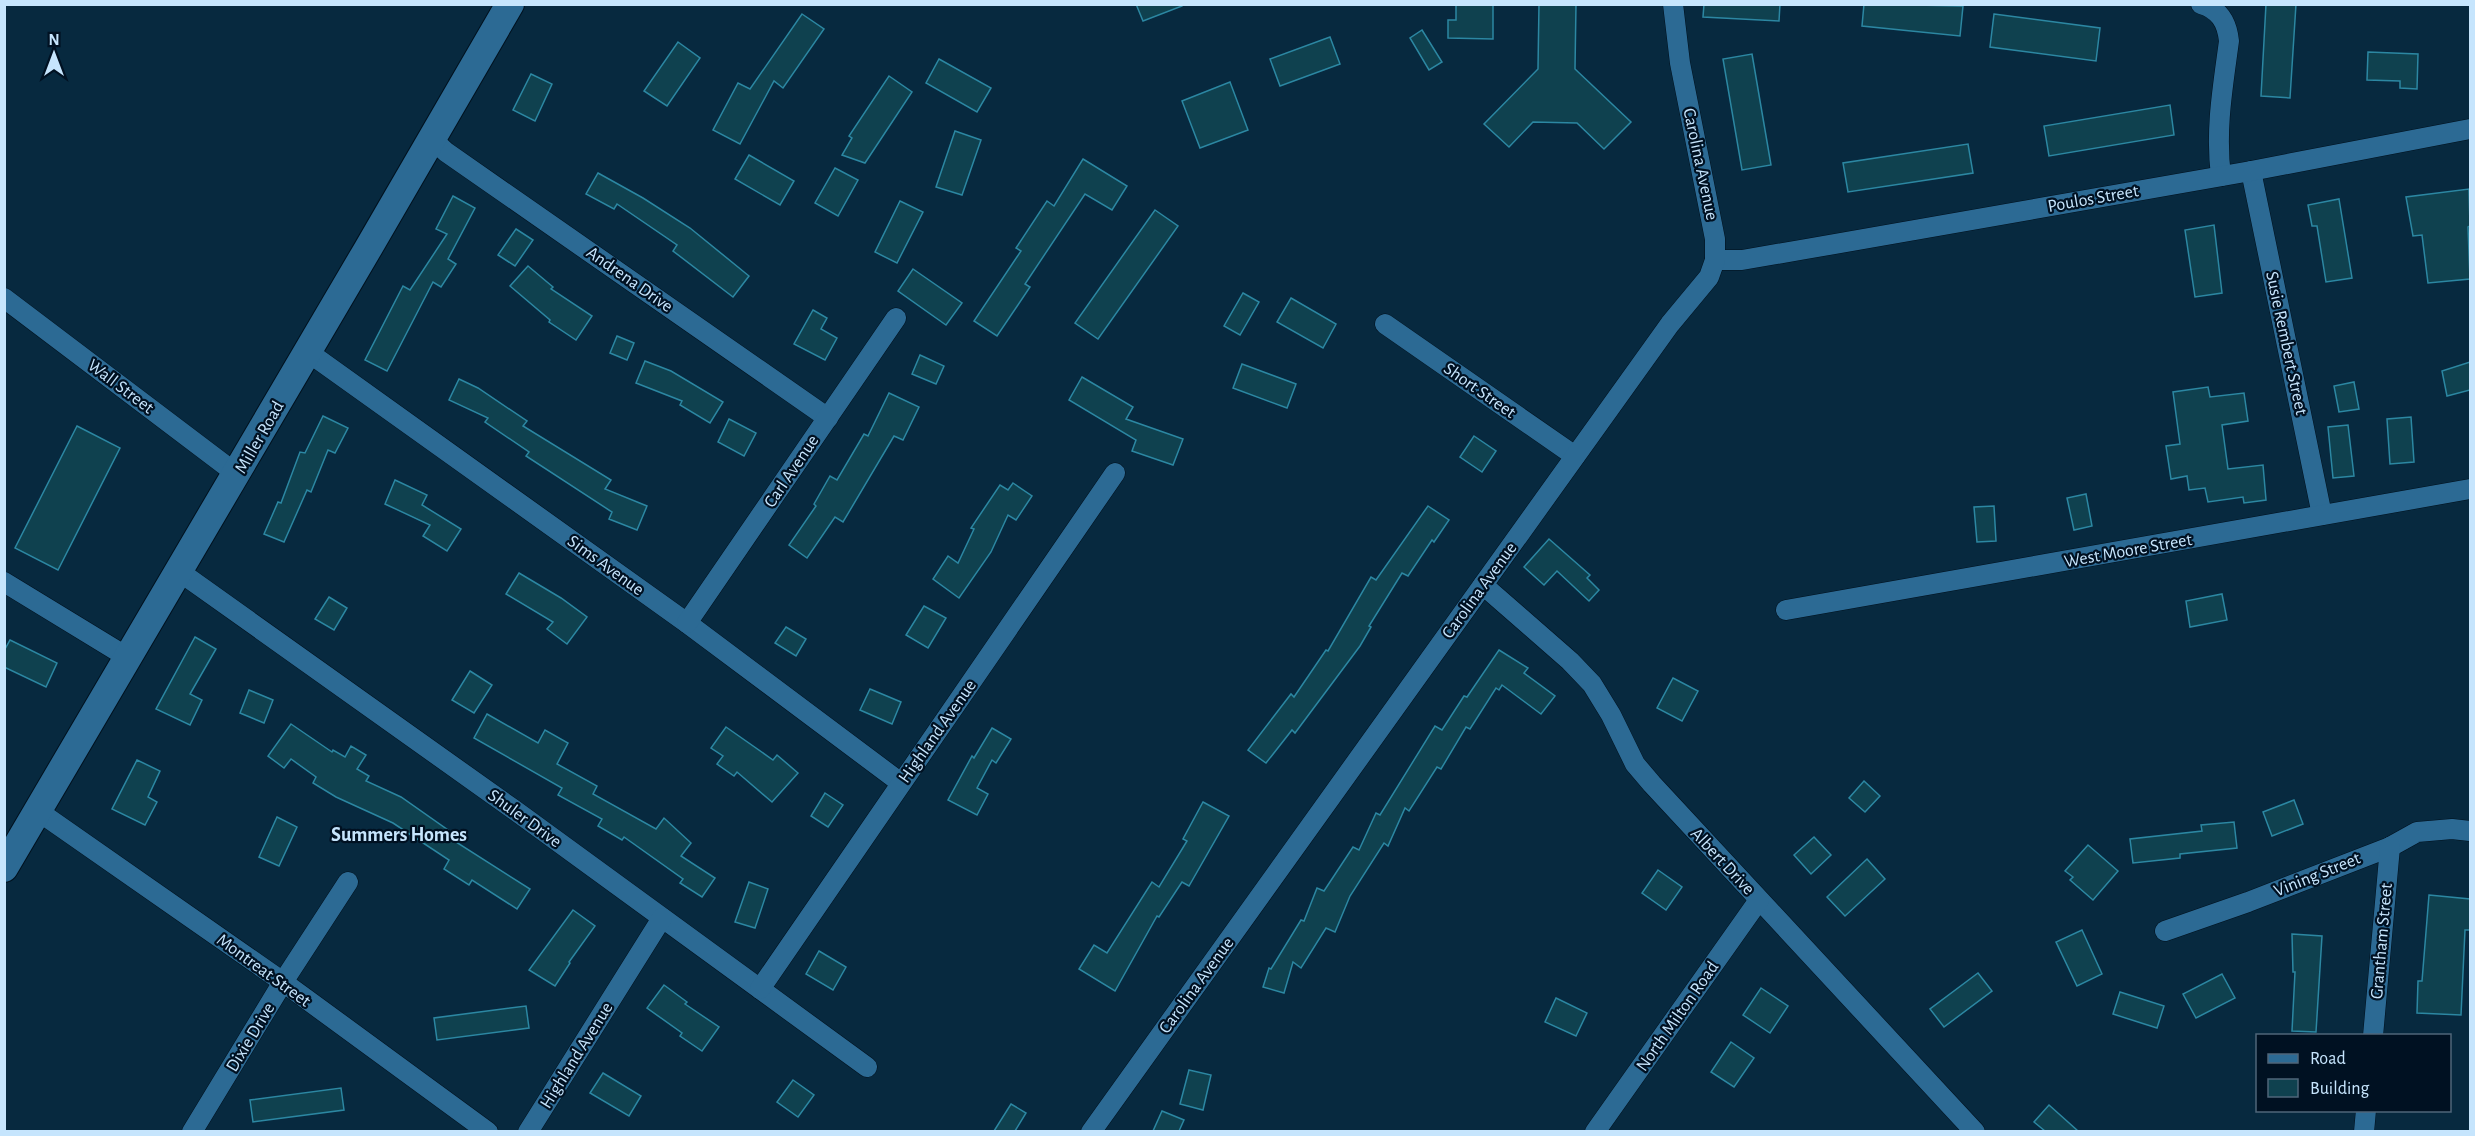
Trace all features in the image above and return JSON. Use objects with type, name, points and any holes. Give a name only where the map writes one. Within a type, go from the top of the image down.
[{"type":"main road","name":"Miller Road","points":[[4,868],[127,657],[238,475],[510,4]]},
{"type":"street","name":"Carolina Avenue","points":[[1090,1131],[1670,324],[1703,286],[1715,260],[1714,227],[1680,63],[1673,4]]},
{"type":"street","points":[[2201,4],[2220,15],[2228,30],[2229,41],[2217,146],[2221,176]]},
{"type":"street","name":"Poulos Street","points":[[1715,260],[1742,260],[2251,171],[2470,129]]},
{"type":"street","name":"Andrena Drive","points":[[432,139],[446,152],[828,418]]},
{"type":"street","name":"Susie Rembert Street","points":[[2251,171],[2322,515]]},
{"type":"street","name":"Wall Street","points":[[4,298],[238,475]]},
{"type":"street","name":"Carl Avenue","points":[[687,623],[896,318]]},
{"type":"street","name":"Short Street","points":[[1385,324],[1575,456]]},
{"type":"street","name":"Sims Avenue","points":[[308,352],[687,623],[901,783]]},
{"type":"street","name":"Highland Avenue","points":[[760,989],[1115,473]]},
{"type":"street","name":"West Moore Street","points":[[1786,610],[2470,489]]},
{"type":"street","name":"Shuler Drive","points":[[180,572],[867,1067]]},
{"type":"street","points":[[4,582],[127,657]]},
{"type":"street","name":"Albert Drive","points":[[1483,585],[1593,684],[1635,764],[1974,1131]]},
{"type":"street","name":"Montreat Street","points":[[38,811],[283,982],[488,1131]]},
{"type":"street","name":"Vining Street","points":[[2165,931],[2248,902],[2390,847],[2417,832],[2452,829],[2470,831]]},
{"type":"street","name":"Grantham Street","points":[[2373,1034],[2390,847]]},
{"type":"street","name":"Dixie Drive","points":[[192,1131],[283,982],[348,882]]},
{"type":"street","name":"North Milton Road","points":[[1595,1131],[1759,900]]},
{"type":"street","name":"Highland Avenue","points":[[528,1131],[662,918]]},
{"type":"street","points":[[2364,1131],[2366,1112]]},
{"type":"building","points":[[1136,4],[1182,4],[1182,6],[1143,21]]},
{"type":"building","points":[[1456,4],[1493,4],[1493,39],[1448,38],[1448,20],[1456,20]]},
{"type":"building","points":[[1539,4],[1576,4],[1575,69],[1631,122],[1604,149],[1577,123],[1533,122],[1509,147],[1484,124],[1538,69]]},
{"type":"building","points":[[1704,4],[1780,4],[1779,21],[1703,17]]},
{"type":"building","points":[[1864,4],[1963,6],[1960,36],[1862,26]]},
{"type":"building","points":[[2266,4],[2296,4],[2290,98],[2261,96]]},
{"type":"building","points":[[802,14],[824,29],[783,88],[774,81],[740,144],[713,130],[738,83],[750,89]]},
{"type":"building","points":[[1994,14],[2100,28],[2096,61],[1990,47]]},
{"type":"building","points":[[1422,30],[1442,62],[1429,70],[1410,38]]},
{"type":"building","points":[[1330,37],[1340,64],[1280,86],[1270,59]]},
{"type":"building","points":[[678,42],[700,58],[667,106],[644,91]]},
{"type":"building","points":[[2368,52],[2418,54],[2417,89],[2400,88],[2400,81],[2367,80]]},
{"type":"building","points":[[1752,54],[1771,165],[1742,170],[1723,59]]},
{"type":"building","points":[[939,59],[991,88],[977,112],[926,83]]},
{"type":"building","points":[[531,74],[552,84],[535,121],[513,110]]},
{"type":"building","points":[[889,76],[912,92],[865,163],[842,155],[852,138],[849,136]]},
{"type":"building","points":[[1230,82],[1248,130],[1200,148],[1182,101]]},
{"type":"building","points":[[2170,105],[2174,135],[2049,156],[2044,126]]},
{"type":"building","points":[[955,131],[981,140],[962,195],[936,187]]},
{"type":"building","points":[[1968,144],[1973,173],[1848,192],[1843,163]]},
{"type":"building","points":[[749,155],[794,181],[780,205],[735,179]]},
{"type":"building","points":[[1083,159],[1127,186],[1112,210],[1085,194],[1025,284],[1030,287],[997,336],[974,321],[1021,251],[1016,248],[1047,201],[1054,206]]},
{"type":"building","points":[[835,168],[858,180],[838,216],[815,203]]},
{"type":"building","points":[[598,173],[690,228],[749,276],[733,297],[673,251],[677,245],[617,204],[614,209],[586,194]]},
{"type":"building","points":[[2469,189],[2470,279],[2428,283],[2422,235],[2413,236],[2406,197]]},
{"type":"building","points":[[453,196],[475,208],[448,259],[456,264],[441,287],[433,282],[387,371],[365,360],[403,286],[410,290],[447,234],[436,229]]},
{"type":"building","points":[[2339,199],[2352,278],[2326,282],[2317,226],[2312,226],[2308,205]]},
{"type":"building","points":[[900,201],[923,212],[897,263],[875,252]]},
{"type":"building","points":[[1155,210],[1178,226],[1098,339],[1075,323]]},
{"type":"building","points":[[2214,225],[2222,293],[2195,297],[2185,230]]},
{"type":"building","points":[[516,229],[533,240],[515,266],[498,255]]},
{"type":"building","points":[[528,266],[553,287],[551,289],[592,316],[576,340],[549,322],[550,320],[510,286]]},
{"type":"building","points":[[913,269],[962,303],[946,325],[898,291]]},
{"type":"building","points":[[1243,293],[1259,302],[1240,335],[1224,326]]},
{"type":"building","points":[[1291,298],[1336,324],[1323,348],[1277,322]]},
{"type":"building","points":[[813,310],[827,318],[821,329],[837,338],[825,360],[794,344]]},
{"type":"building","points":[[617,336],[634,343],[627,360],[610,353]]},
{"type":"building","points":[[920,355],[944,366],[936,384],[912,374]]},
{"type":"building","points":[[645,361],[671,371],[723,402],[710,423],[680,405],[682,401],[636,383]]},
{"type":"building","points":[[2470,362],[2470,390],[2447,396],[2442,371]]},
{"type":"building","points":[[1242,364],[1296,384],[1287,408],[1233,388]]},
{"type":"building","points":[[1082,377],[1133,407],[1126,419],[1183,439],[1173,465],[1132,451],[1136,440],[1069,400]]},
{"type":"building","points":[[459,379],[478,388],[527,421],[523,426],[611,480],[605,489],[647,506],[637,530],[609,519],[612,512],[526,456],[529,452],[485,422],[488,418],[449,400]]},
{"type":"building","points":[[2354,382],[2359,409],[2339,412],[2334,386]]},
{"type":"building","points":[[2208,387],[2210,397],[2244,393],[2248,421],[2222,425],[2228,469],[2263,465],[2266,500],[2244,503],[2243,497],[2208,502],[2205,488],[2189,490],[2187,476],[2171,479],[2166,446],[2180,444],[2173,392]]},
{"type":"building","points":[[889,393],[919,407],[903,440],[894,436],[843,522],[835,517],[807,558],[789,545],[816,506],[814,504],[830,476],[837,480],[864,434],[868,436]]},
{"type":"building","points":[[323,416],[348,428],[335,453],[328,450],[311,492],[307,490],[284,542],[264,534],[278,502],[281,503],[300,452],[305,453]]},
{"type":"building","points":[[2411,417],[2414,462],[2390,464],[2387,419]]},
{"type":"building","points":[[729,419],[756,433],[744,456],[718,442]]},
{"type":"building","points":[[2348,425],[2354,476],[2333,478],[2328,427]]},
{"type":"building","points":[[77,426],[120,448],[58,570],[15,548]]},
{"type":"building","points":[[1474,436],[1496,451],[1482,472],[1460,457]]},
{"type":"building","points":[[395,480],[427,495],[422,505],[461,529],[447,551],[423,536],[430,525],[385,504]]},
{"type":"building","points":[[1013,483],[1032,496],[1016,520],[1008,515],[991,552],[959,598],[933,579],[948,556],[958,563],[974,529],[971,528],[1000,485],[1008,490]]},
{"type":"building","points":[[2086,494],[2092,526],[2074,530],[2067,498]]},
{"type":"building","points":[[1428,506],[1449,520],[1434,542],[1432,540],[1408,576],[1402,573],[1369,626],[1371,627],[1360,646],[1295,733],[1292,730],[1266,763],[1248,750],[1291,694],[1294,697],[1326,650],[1328,651],[1371,577],[1376,580]]},
{"type":"building","points":[[1994,506],[1996,541],[1977,542],[1974,507]]},
{"type":"building","points":[[1549,539],[1590,575],[1587,578],[1599,590],[1589,601],[1557,571],[1544,585],[1524,567]]},
{"type":"building","points":[[519,573],[561,598],[587,617],[567,644],[547,629],[553,622],[506,594]]},
{"type":"building","points":[[2222,594],[2227,620],[2190,627],[2186,601]]},
{"type":"building","points":[[329,597],[347,608],[334,630],[315,619]]},
{"type":"building","points":[[924,606],[946,618],[928,648],[906,635]]},
{"type":"building","points":[[786,627],[806,639],[796,656],[775,643]]},
{"type":"building","points":[[195,637],[216,649],[190,694],[202,700],[190,725],[156,709]]},
{"type":"building","points":[[10,640],[57,663],[46,687],[4,667],[4,651]]},
{"type":"building","points":[[1499,650],[1528,668],[1524,673],[1555,696],[1541,714],[1502,685],[1499,690],[1496,688],[1470,729],[1466,727],[1441,769],[1437,767],[1409,811],[1405,808],[1388,846],[1384,843],[1350,896],[1335,932],[1326,928],[1301,968],[1293,962],[1284,993],[1263,987],[1269,968],[1271,969],[1301,920],[1304,921],[1317,888],[1324,891],[1353,847],[1359,850],[1376,813],[1380,815],[1435,726],[1442,730],[1464,696],[1467,697]]},
{"type":"building","points":[[470,671],[492,685],[474,713],[452,700]]},
{"type":"building","points":[[1673,678],[1698,691],[1682,721],[1657,708]]},
{"type":"building","points":[[870,689],[901,702],[892,724],[860,710]]},
{"type":"building","points":[[249,690],[273,700],[264,723],[240,713]]},
{"type":"building","points":[[487,714],[538,743],[545,730],[568,743],[557,764],[597,786],[593,794],[656,829],[664,818],[691,843],[681,856],[715,878],[702,897],[680,883],[683,879],[624,837],[622,840],[598,826],[602,819],[558,795],[562,788],[474,738]]},
{"type":"building","points":[[291,724],[332,752],[333,750],[345,757],[351,746],[366,755],[357,769],[369,776],[366,781],[401,797],[448,830],[445,835],[530,889],[517,909],[472,880],[469,885],[444,869],[449,860],[393,823],[336,797],[313,783],[316,777],[291,759],[284,768],[268,756]]},
{"type":"building","points":[[726,727],[773,760],[777,755],[798,773],[772,802],[737,772],[734,776],[717,764],[723,756],[711,748]]},
{"type":"building","points":[[992,728],[1011,739],[996,763],[992,760],[977,788],[988,794],[977,815],[948,800],[972,756],[974,758]]},
{"type":"building","points":[[137,760],[160,771],[148,797],[157,802],[145,825],[112,809]]},
{"type":"building","points":[[1864,781],[1880,796],[1865,812],[1849,798]]},
{"type":"building","points":[[825,793],[843,805],[828,827],[811,816]]},
{"type":"building","points":[[2294,800],[2303,824],[2272,836],[2263,812]]},
{"type":"building","points":[[1203,802],[1229,816],[1189,886],[1182,882],[1159,917],[1157,916],[1115,991],[1079,969],[1094,945],[1107,953],[1152,882],[1159,887],[1187,841],[1183,839]]},
{"type":"building","points":[[277,817],[297,827],[279,866],[259,857]]},
{"type":"building","points":[[2234,822],[2237,848],[2180,854],[2180,858],[2133,863],[2130,839],[2202,831],[2201,825]]},
{"type":"building","points":[[1814,837],[1831,855],[1811,874],[1794,855]]},
{"type":"building","points":[[2088,845],[2118,871],[2093,900],[2070,880],[2073,877],[2065,871]]},
{"type":"building","points":[[1867,859],[1885,879],[1845,916],[1827,897]]},
{"type":"building","points":[[1658,870],[1682,887],[1666,910],[1642,893]]},
{"type":"building","points":[[749,882],[768,889],[755,928],[735,922]]},
{"type":"building","points":[[2429,895],[2470,899],[2470,930],[2465,930],[2461,1015],[2417,1013],[2418,981],[2422,981]]},
{"type":"building","points":[[573,910],[595,926],[555,986],[529,970]]},
{"type":"building","points":[[2082,930],[2102,974],[2077,986],[2056,942]]},
{"type":"building","points":[[2292,934],[2322,936],[2316,1032],[2292,1031],[2295,972],[2293,972]]},
{"type":"building","points":[[819,951],[846,967],[833,990],[806,974]]},
{"type":"building","points":[[1978,973],[1992,991],[1944,1027],[1930,1009]]},
{"type":"building","points":[[2222,974],[2235,998],[2196,1018],[2183,994]]},
{"type":"building","points":[[664,985],[687,1002],[685,1004],[719,1027],[702,1051],[680,1036],[682,1033],[647,1008]]},
{"type":"building","points":[[1761,988],[1788,1006],[1770,1033],[1743,1015]]},
{"type":"building","points":[[2120,992],[2164,1006],[2157,1028],[2113,1014]]},
{"type":"building","points":[[1556,998],[1587,1013],[1576,1036],[1545,1022]]},
{"type":"building","points":[[526,1006],[529,1028],[437,1040],[434,1018]]},
{"type":"building","points":[[1731,1042],[1754,1058],[1734,1087],[1711,1072]]},
{"type":"building","points":[[1189,1070],[1211,1075],[1203,1110],[1180,1104]]},
{"type":"building","points":[[603,1073],[641,1096],[629,1116],[590,1093]]},
{"type":"building","points":[[793,1080],[814,1095],[798,1117],[777,1102]]},
{"type":"building","points":[[341,1088],[344,1110],[253,1122],[250,1100]]},
{"type":"building","points":[[1011,1104],[1026,1113],[1015,1131],[994,1131]]},
{"type":"building","points":[[2049,1105],[2078,1131],[2045,1131],[2034,1122]]},
{"type":"building","points":[[1162,1111],[1184,1120],[1179,1131],[1153,1131]]},
{"type":"district","name":"Summers Homes","points":[[399,834]]}]
